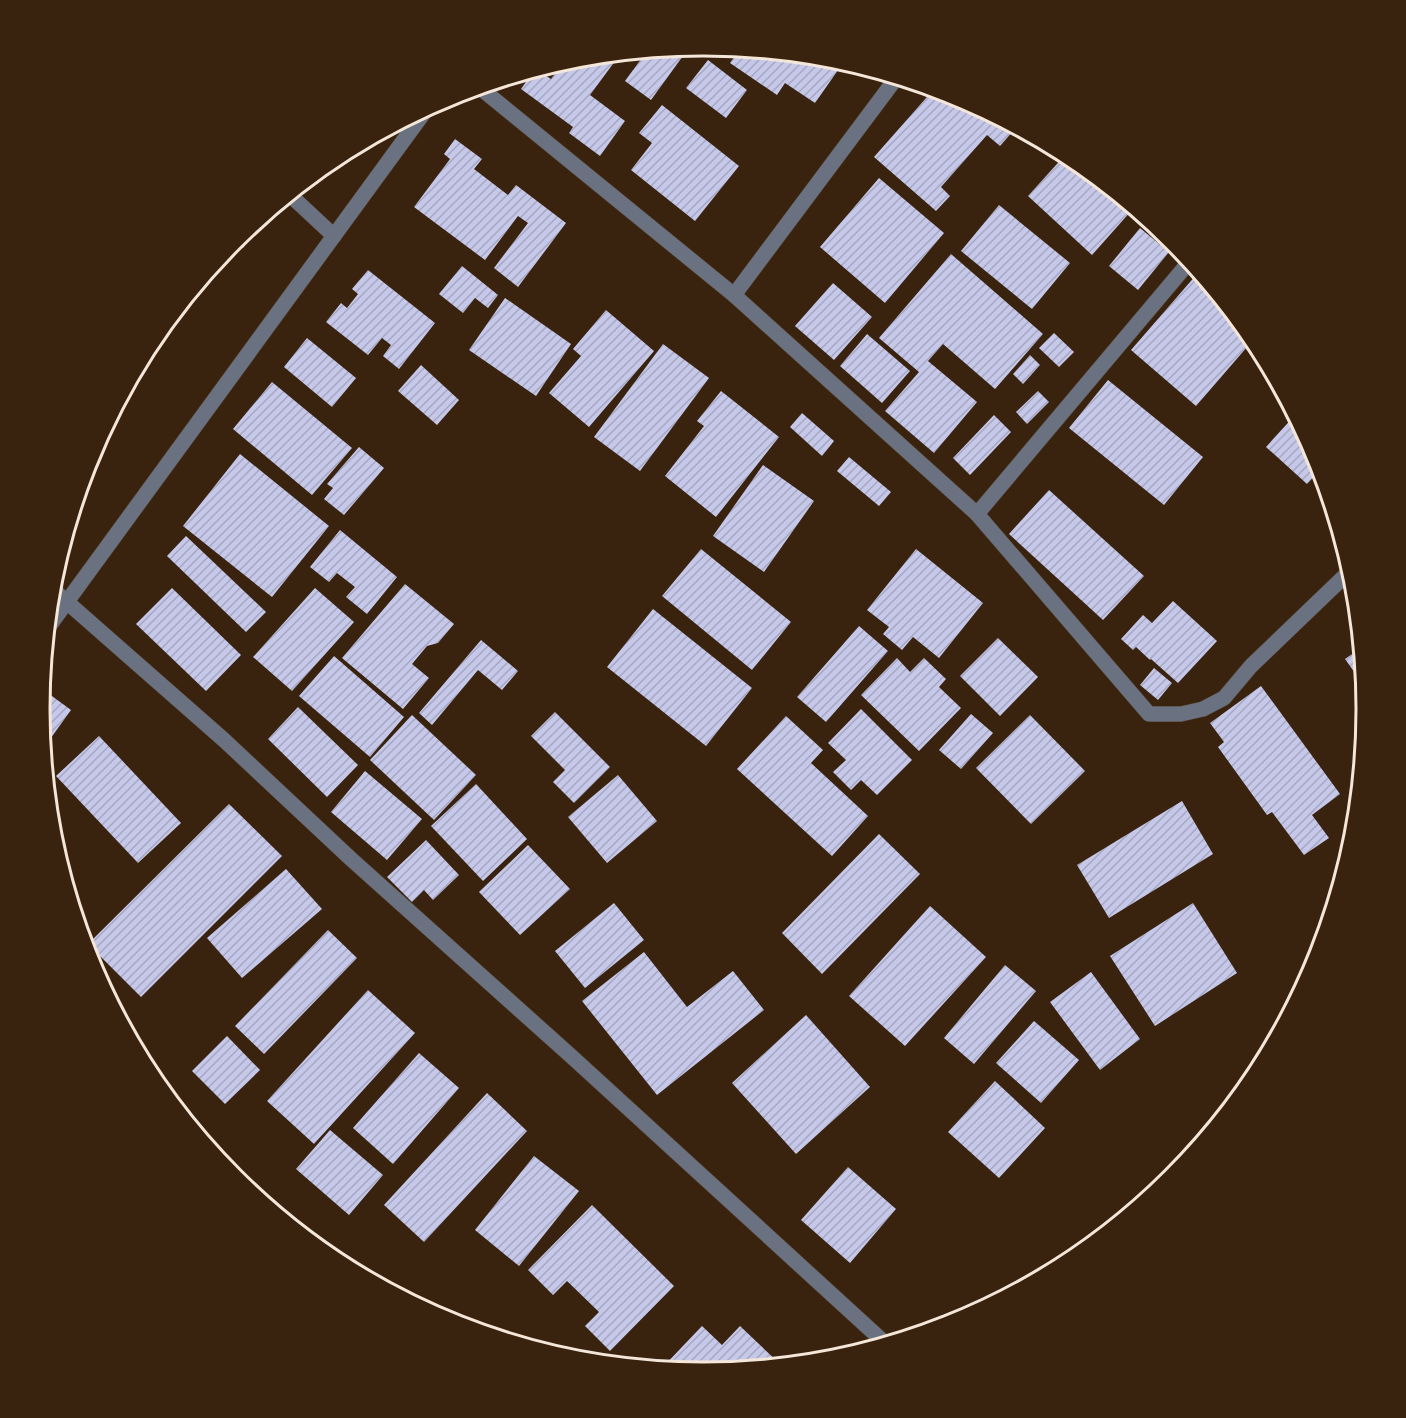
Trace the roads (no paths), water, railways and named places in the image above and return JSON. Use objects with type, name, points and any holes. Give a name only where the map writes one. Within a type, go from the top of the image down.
[{"type":"street","points":[[734,296],[892,84]]},
{"type":"street","points":[[486,93],[734,296],[976,514],[1149,714],[1181,714],[1203,708],[1224,698],[1251,666],[1343,578]]},
{"type":"street","points":[[56,617],[418,121]]},
{"type":"street","points":[[295,199],[334,236]]},
{"type":"street","points":[[976,514],[1184,268]]},
{"type":"street","points":[[60,595],[224,740],[351,859],[879,1338]]}]
